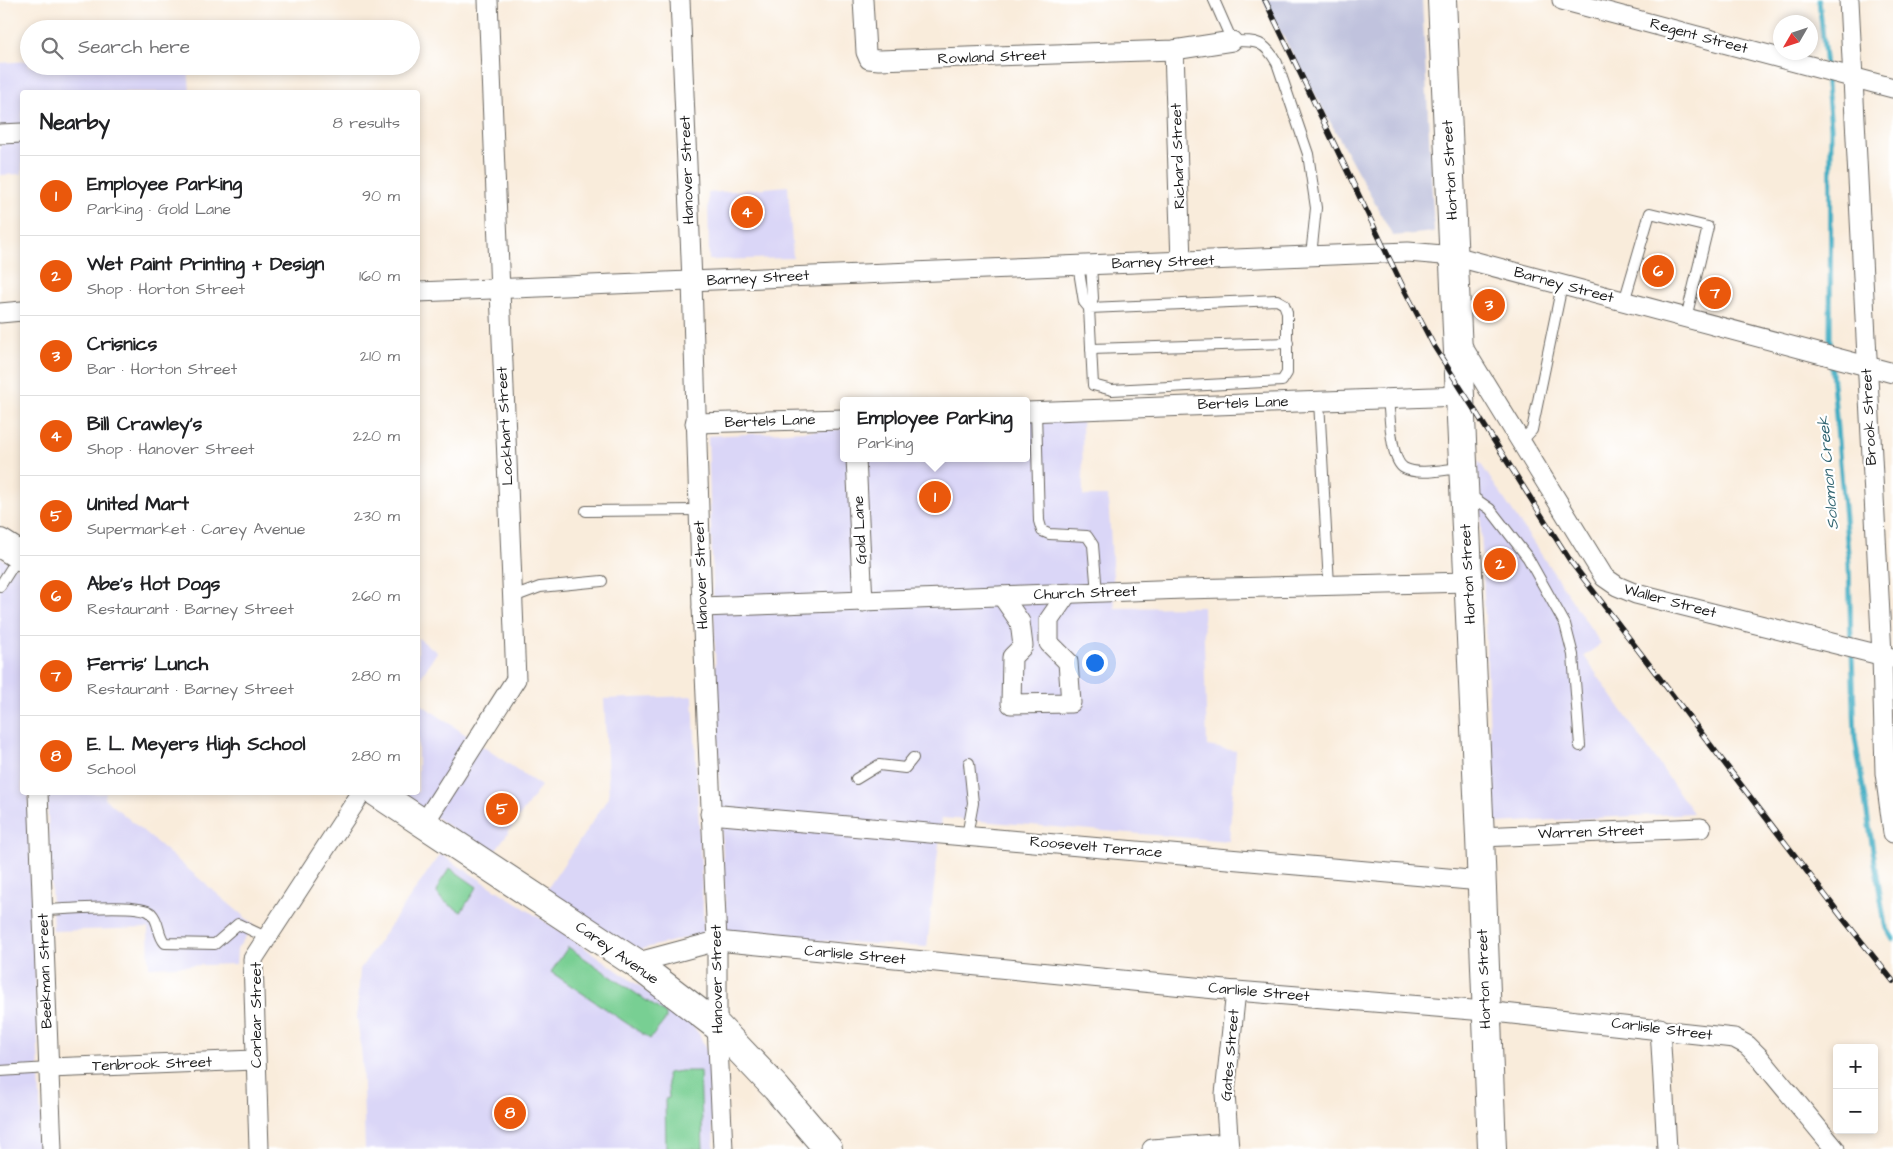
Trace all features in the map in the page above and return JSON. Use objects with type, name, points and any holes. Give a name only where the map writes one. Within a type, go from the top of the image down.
[{"type":"main road","name":"Horton Street","points":[[1442,0],[1482,881],[1492,1149]]},
{"type":"main road","name":"Carey Avenue","points":[[380,795],[423,825],[635,963],[716,1026],[776,1088],[828,1149]]},
{"type":"street","name":"Lockhart Street","points":[[423,825],[516,679],[488,0]]},
{"type":"street","name":"Hanover Street","points":[[680,0],[692,281],[698,510],[717,942],[716,1026],[723,1149]]},
{"type":"street","name":"Rowland Street","points":[[863,0],[866,52],[869,59],[1174,50]]},
{"type":"street","name":"Regent Street","points":[[1562,0],[1893,88]]},
{"type":"street","name":"Brook Street","points":[[1849,0],[1848,76],[1861,365],[1882,655],[1885,773],[1893,833]]},
{"type":"street","points":[[1174,50],[1232,41]]},
{"type":"street","name":"Richard Street","points":[[1174,50],[1181,262]]},
{"type":"street","points":[[0,134],[20,133]]},
{"type":"street","name":"Barney Street","points":[[420,292],[1408,252],[1454,256],[1893,373]]},
{"type":"street","points":[[0,312],[20,311]]},
{"type":"street","name":"Waller Street","points":[[1458,340],[1604,577],[1617,586],[1636,594],[1882,655]]},
{"type":"street","name":"Bertels Lane","points":[[1031,412],[1460,396]]},
{"type":"street","name":"Bertels Lane","points":[[695,423],[840,419]]},
{"type":"street","name":"Gold Lane","points":[[856,462],[863,602]]},
{"type":"street","name":"Church Street","points":[[702,607],[1329,585],[1468,582]]},
{"type":"street","points":[[1002,596],[1020,622],[1023,646],[1012,657],[1011,704],[1071,703],[1068,662],[1049,643],[1049,620],[1067,594]]},
{"type":"street","name":"Beekman Street","points":[[38,795],[52,1149]]},
{"type":"street","name":"Corlear Street","points":[[259,1149],[253,959],[360,795]]},
{"type":"street","name":"Roosevelt Terrace","points":[[710,814],[1482,881]]},
{"type":"street","name":"Warren Street","points":[[1480,837],[1701,828]]},
{"type":"street","name":"Carlisle Street","points":[[635,963],[717,942],[1236,991],[1486,1011],[1660,1028],[1734,1038],[1747,1045],[1829,1146]]},
{"type":"street","name":"Gates Street","points":[[1228,1146],[1225,1094],[1236,991]]},
{"type":"street","points":[[1660,1028],[1667,1149]]},
{"type":"street","name":"Tenbrook Street","points":[[49,1068],[255,1060]]},
{"type":"street","points":[[1152,1149],[1228,1146]]},
{"type":"lane","points":[[1214,0],[1232,41],[1258,41],[1270,52],[1285,86],[1308,154],[1316,208],[1312,256]]},
{"type":"lane","points":[[1624,302],[1650,213],[1708,227],[1686,318]]},
{"type":"lane","points":[[1085,265],[1084,302],[1089,308],[1093,385],[1112,390],[1282,381],[1287,373],[1287,312],[1284,304],[1277,300],[1089,308]]},
{"type":"lane","points":[[1521,442],[1532,430],[1562,285]]},
{"type":"lane","points":[[1091,349],[1288,342]]},
{"type":"lane","points":[[1388,398],[1396,461],[1404,468],[1464,479],[1528,558],[1565,624],[1573,655],[1580,746]]},
{"type":"lane","points":[[1319,400],[1329,585]]},
{"type":"lane","points":[[1031,412],[1039,521],[1042,531],[1049,534],[1087,536],[1093,545],[1097,593]]},
{"type":"lane","points":[[586,512],[698,510]]},
{"type":"lane","points":[[0,586],[14,552]]},
{"type":"lane","points":[[513,597],[540,587],[602,581]]},
{"type":"lane","points":[[856,779],[879,765],[905,768],[913,758]]},
{"type":"lane","points":[[967,836],[973,803],[969,763]]},
{"type":"lane","points":[[43,910],[132,907],[149,911],[158,922],[160,938],[165,943],[216,944],[238,924],[268,938]]},
{"type":"lane","points":[[0,1071],[49,1068]]},
{"type":"shaded area","points":[[1263,0],[1422,0],[1434,232],[1393,236]]},
{"type":"shaded area","points":[[20,62],[20,75],[189,75],[190,90],[20,90],[20,174],[0,175],[0,63]]},
{"type":"shaded area","points":[[788,186],[793,258],[709,260],[708,193]]},
{"type":"shaded area","points":[[1082,416],[1083,496],[1108,496],[1115,608],[1203,607],[1207,746],[1236,751],[1229,841],[942,818],[927,947],[727,935],[720,800],[708,436],[840,429],[840,462],[1030,462],[1030,419]]},
{"type":"shaded area","points":[[1478,460],[1601,644],[1584,656],[1693,813],[1494,823]]},
{"type":"shaded area","points":[[0,557],[20,570],[20,795],[28,795],[42,1149],[0,1149]]},
{"type":"shaded area","points":[[420,639],[437,652],[420,679]]},
{"type":"shaded area","points":[[693,696],[704,933],[634,951],[545,892],[609,797],[604,699]]},
{"type":"shaded area","points":[[420,703],[541,786],[492,855],[402,795],[420,795]]},
{"type":"shaded area","points":[[47,795],[105,795],[104,798],[254,925],[237,949],[236,964],[149,967],[148,928],[53,931]]},
{"type":"shaded area","points":[[440,854],[571,938],[689,1021],[699,1034],[709,1056],[714,1149],[365,1149],[362,1058],[357,1017],[360,969]]},
{"type":"green space","points":[[450,868],[477,887],[461,912],[442,900],[437,893],[439,884]]},
{"type":"green space","points":[[568,947],[666,1014],[666,1019],[650,1039],[551,972]]},
{"type":"green space","points":[[700,1071],[703,1149],[666,1149],[665,1099],[669,1098],[667,1073]]},
{"type":"waterway","name":"Solomon Creek","points":[[1819,0],[1826,67]]},
{"type":"waterway","name":"Solomon Creek","points":[[1826,75],[1831,127],[1830,351]]},
{"type":"waterway","name":"Solomon Creek","points":[[1831,360],[1849,564],[1851,643]]},
{"type":"waterway","name":"Solomon Creek","points":[[1852,652],[1855,738],[1885,925],[1893,939]]},
{"type":"railway","points":[[1265,0],[1402,285],[1434,346],[1571,562],[1841,916],[1893,981]]},
{"type":"place","name":"Bill Crawley's","points":[[747,212]]},
{"type":"place","name":"Abe's Hot Dogs","points":[[1658,271]]},
{"type":"place","name":"Ferris' Lunch","points":[[1715,293]]},
{"type":"place","name":"Crisnics","points":[[1489,305]]},
{"type":"place","name":"Employee Parking","points":[[935,497]]},
{"type":"place","name":"Wet Paint Printing + Design","points":[[1500,564]]},
{"type":"place","name":"United Mart","points":[[502,809]]},
{"type":"place","name":"E. L. Meyers High School","points":[[510,1113]]}]
